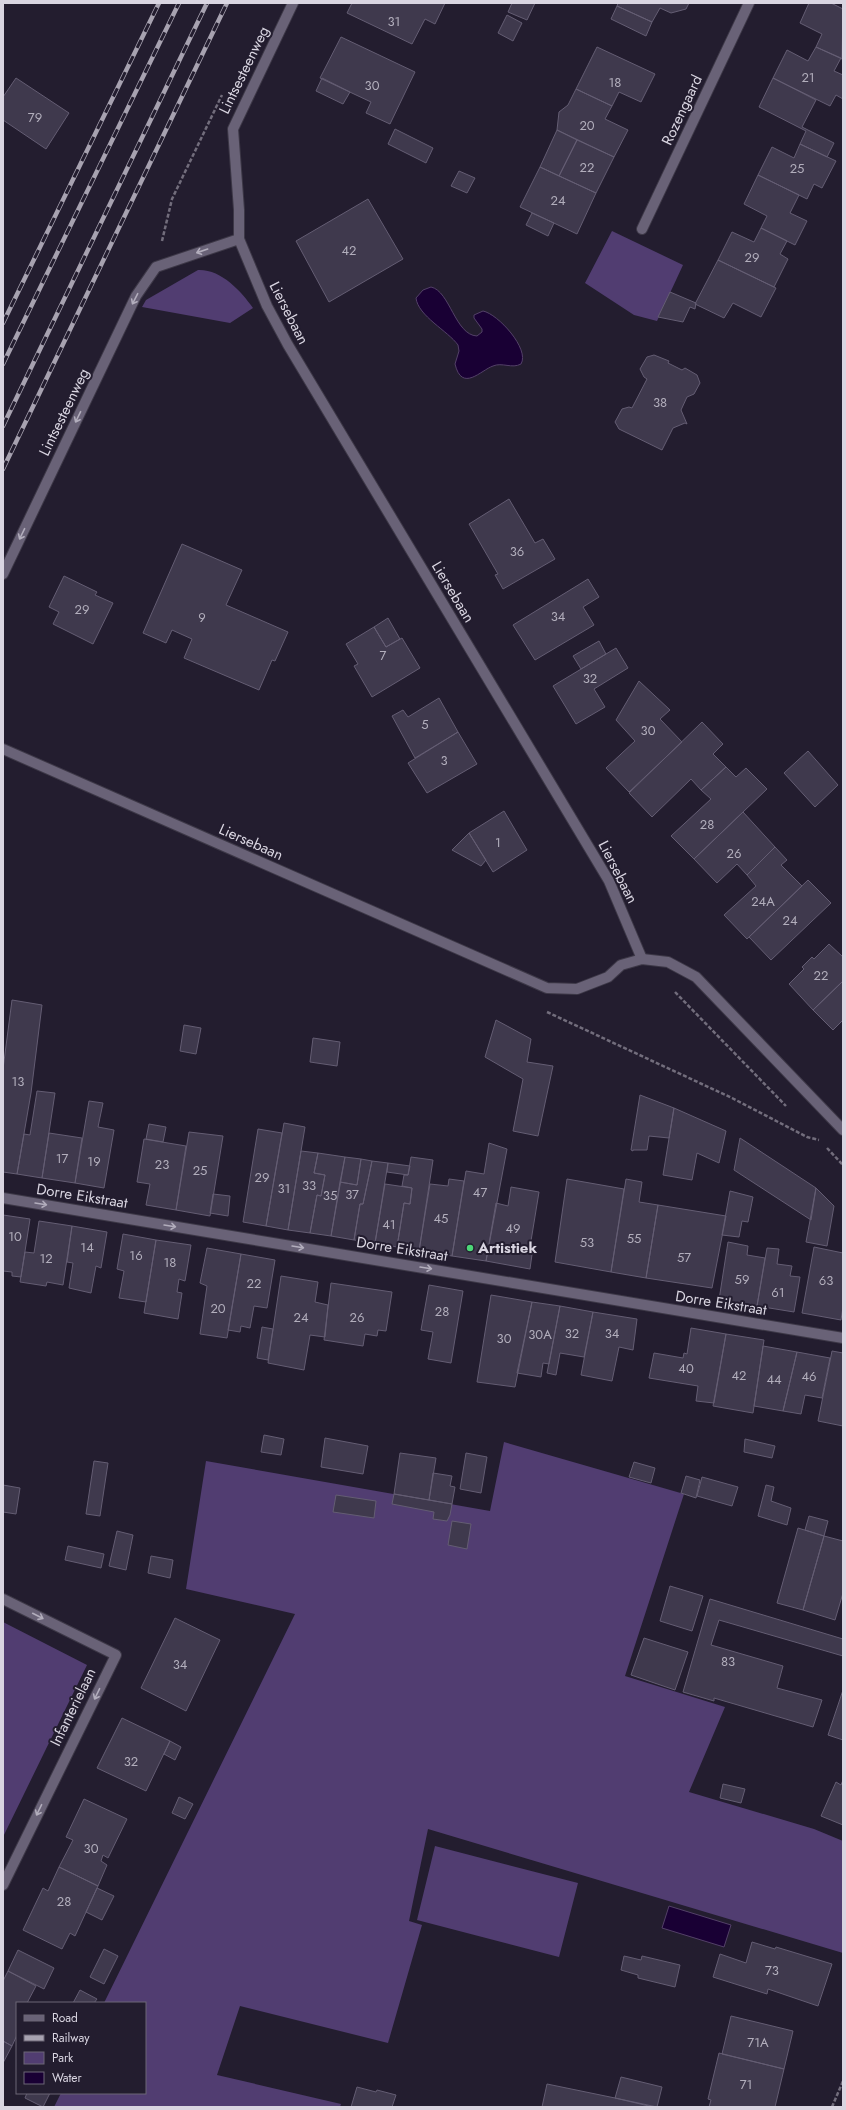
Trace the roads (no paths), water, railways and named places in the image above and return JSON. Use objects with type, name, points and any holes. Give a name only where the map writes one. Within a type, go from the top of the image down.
[{"type":"street","name":"Lintsesteenweg","points":[[233,129],[293,3]]},
{"type":"street","name":"Rozengaard","points":[[642,229],[749,3]]},
{"type":"street","name":"Liersebaan","points":[[233,129],[239,210],[239,239],[267,306],[288,345],[609,881],[642,959]]},
{"type":"street","name":"Lintsesteenweg","points":[[3,574],[136,296],[156,267],[239,239]]},
{"type":"street","name":"Liersebaan","points":[[3,749],[547,988],[577,989],[608,977],[622,965],[642,959],[668,962],[696,977],[843,1130]]},
{"type":"street","name":"Dorre Eikstraat","points":[[3,1198],[843,1338]]},
{"type":"street","name":"Infanterielaan","points":[[3,1599],[116,1655],[3,1885]]},
{"type":"water","points":[[431,287],[438,290],[443,296],[458,321],[469,334],[477,336],[482,332],[482,329],[474,318],[474,315],[483,311],[497,318],[517,341],[523,358],[521,364],[514,366],[496,365],[488,368],[478,375],[467,378],[462,377],[458,373],[455,364],[459,351],[458,345],[422,311],[418,305],[416,298],[423,290]]},
{"type":"water","points":[[669,1906],[731,1925],[724,1947],[662,1928]]},
{"type":"railway","points":[[3,323],[159,3]]},
{"type":"railway","points":[[3,364],[179,3]]},
{"type":"railway","points":[[3,426],[207,3]]},
{"type":"railway","points":[[3,469],[227,3]]},
{"type":"place","name":"Artistiek","points":[[470,1248]]}]
